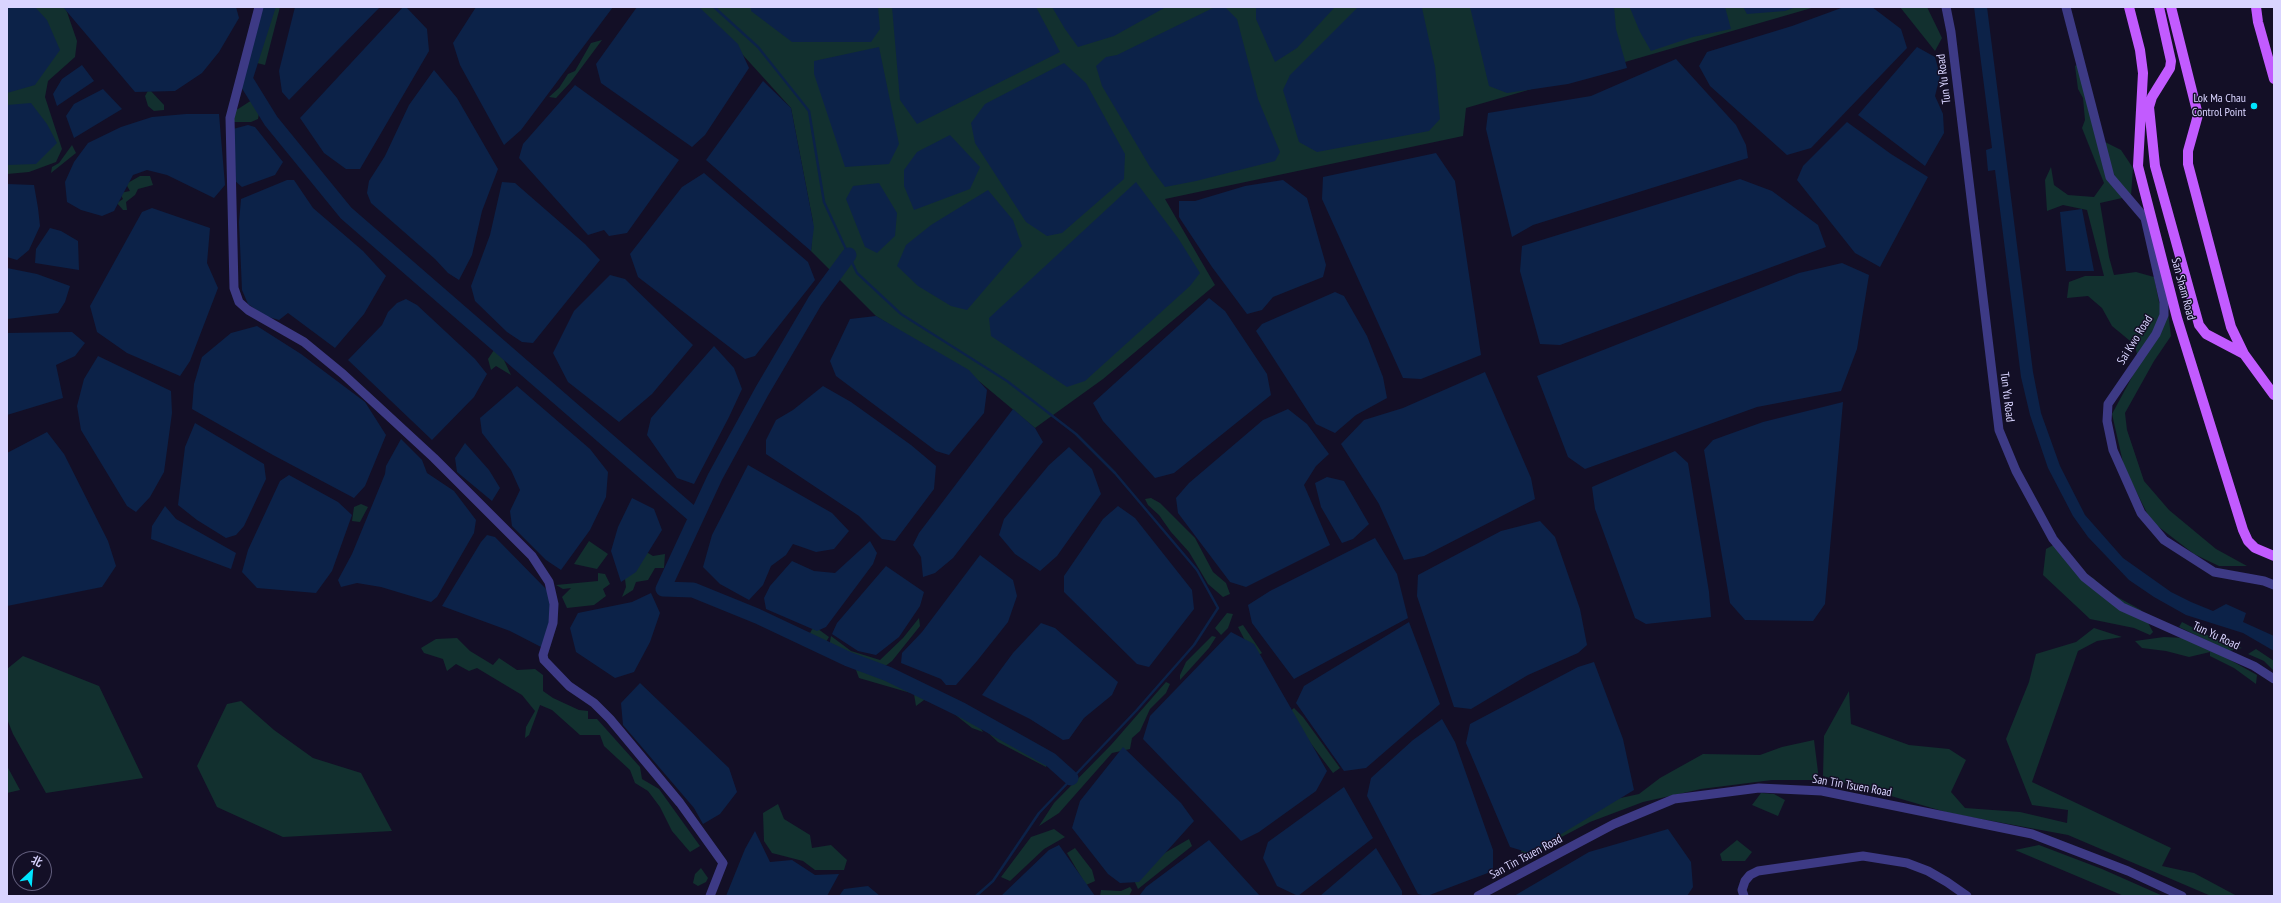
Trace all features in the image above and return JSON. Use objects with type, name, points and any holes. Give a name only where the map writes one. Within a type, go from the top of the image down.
[{"type":"main road","name":"San Sham Road","points":[[2129,7],[2140,50],[2143,74],[2138,166],[2177,318],[2243,530],[2248,541],[2255,548],[2274,556]]},
{"type":"main road","name":"San Sham Road","points":[[2159,7],[2171,61],[2170,68],[2152,97],[2148,107],[2155,166],[2199,325],[2206,334],[2244,354]]},
{"type":"main road","name":"San Sham Road","points":[[2171,7],[2198,115],[2188,151],[2188,164],[2231,327],[2244,354],[2274,395]]},
{"type":"main road","points":[[2256,7],[2258,22],[2274,79]]},
{"type":"street","points":[[259,7],[230,118],[234,288],[239,302],[248,310],[298,339],[343,374],[445,469],[532,556],[549,582],[554,604],[553,623],[543,655],[544,660],[569,686],[594,704],[610,719],[680,802],[723,863],[710,896]]},
{"type":"street","name":"Tun Yu Road","points":[[1946,7],[1999,430],[2016,471],[2053,538],[2084,577],[2122,607],[2254,666],[2274,679]]},
{"type":"street","name":"Sai Kwo Road","points":[[2066,7],[2110,177],[2145,218],[2164,302],[2164,315],[2156,334],[2108,404],[2106,421],[2113,450],[2141,513],[2164,540],[2214,572],[2264,581],[2274,585]]},
{"type":"street","name":"San Tin Tsuen Road","points":[[1478,896],[1614,824],[1674,799],[1759,788],[1822,791],[2032,834],[2128,871],[2182,896]]},
{"type":"street","points":[[1744,896],[1742,890],[1744,881],[1750,875],[1758,871],[1863,856],[1907,863],[1928,871],[1967,896]]},
{"type":"green space","points":[[7,7],[64,7],[77,41],[75,57],[48,81],[45,97],[62,149],[56,162],[29,172],[7,174]]},
{"type":"green space","points":[[269,7],[280,7],[265,65],[257,63],[264,42]]},
{"type":"green space","points":[[697,7],[1815,7],[1466,108],[1463,136],[1165,199],[1215,285],[1103,379],[1035,428],[980,382],[876,316],[811,251],[813,222],[791,108]]},
{"type":"green space","points":[[1900,7],[1927,7],[1942,38],[1935,51]]},
{"type":"green space","points":[[602,40],[570,83],[556,98],[549,97],[559,88],[568,74],[575,71],[591,43]]},
{"type":"green space","points":[[2083,61],[2103,141],[2121,150],[2133,168],[2131,196],[2100,203],[2109,257],[2114,275],[2136,272],[2154,277],[2159,302],[2168,312],[2171,336],[2154,361],[2125,413],[2127,430],[2144,481],[2169,510],[2216,549],[2247,566],[2219,566],[2194,554],[2151,521],[2124,467],[2112,414],[2139,364],[2135,345],[2112,326],[2102,308],[2088,296],[2067,298],[2069,282],[2085,276],[2104,276],[2087,210],[2063,205],[2047,211],[2045,180],[2051,167],[2054,185],[2068,195],[2094,197],[2104,183],[2082,128],[2085,120],[2083,98],[2078,89],[2075,66]]},
{"type":"green space","points":[[149,89],[164,105],[164,110],[154,111],[148,106],[145,96]]},
{"type":"green space","points":[[252,100],[259,113],[258,119],[251,122],[228,122],[227,111],[238,109]]},
{"type":"green space","points":[[72,145],[76,153],[51,173],[52,167],[59,163]]},
{"type":"green space","points":[[140,176],[150,176],[153,185],[138,189],[135,195],[126,202],[127,210],[123,210],[117,203],[123,199],[120,193],[130,191],[126,184]]},
{"type":"green space","points":[[494,350],[504,360],[511,375],[496,366],[491,370],[488,359]]},
{"type":"green space","points":[[1151,498],[1160,503],[1195,538],[1213,572],[1226,583],[1230,594],[1223,597],[1208,584],[1189,552],[1171,532],[1159,515],[1148,505],[1145,499]]},
{"type":"green space","points":[[361,504],[368,507],[360,522],[352,521],[354,507]]},
{"type":"green space","points":[[589,541],[608,554],[597,569],[574,564]]},
{"type":"green space","points":[[2057,543],[2069,565],[2093,578],[2110,593],[2141,610],[2153,632],[2150,635],[2134,628],[2090,619],[2043,575],[2046,549]]},
{"type":"green space","points":[[643,550],[653,556],[665,554],[664,568],[655,568],[648,580],[636,582],[633,590],[622,597],[626,587],[623,563]]},
{"type":"green space","points":[[598,573],[605,574],[610,584],[603,589],[606,596],[594,605],[567,608],[562,597],[571,588],[563,589],[556,585],[598,581]]},
{"type":"green space","points":[[1227,613],[1233,614],[1228,628],[1221,635],[1215,628]]},
{"type":"green space","points":[[919,618],[920,626],[892,661],[884,667],[880,664],[876,667],[863,659],[838,659],[828,653],[831,636],[851,651],[880,660],[903,638]]},
{"type":"green space","points":[[2182,622],[2215,639],[2242,648],[2229,651],[2179,627]]},
{"type":"green space","points":[[1243,625],[1262,653],[1254,658],[1238,627]]},
{"type":"green space","points":[[814,626],[829,637],[821,650],[814,649],[793,637],[793,628],[810,633]]},
{"type":"green space","points":[[2094,628],[2122,637],[2097,641],[2078,651],[2032,782],[2171,848],[2162,866],[2194,873],[2237,896],[2211,896],[2068,835],[1949,813],[1823,776],[1824,736],[1849,691],[1851,724],[1909,745],[1949,749],[1966,760],[1951,792],[1965,808],[2020,812],[2067,823],[2068,810],[2032,805],[2006,739],[2029,682],[2036,654],[2076,642]]},
{"type":"green space","points":[[1212,636],[1216,637],[1209,648],[1180,680],[1180,675],[1186,662]]},
{"type":"green space","points":[[2164,637],[2185,638],[2214,651],[2257,675],[2256,684],[2234,668],[2210,656],[2210,652],[2189,657],[2166,651],[2142,648],[2135,641]]},
{"type":"green space","points":[[457,638],[470,651],[493,665],[499,658],[517,670],[535,669],[543,675],[543,691],[553,698],[579,710],[588,711],[588,719],[597,719],[640,767],[642,779],[659,789],[700,846],[690,852],[672,831],[660,807],[648,791],[635,783],[630,770],[604,746],[600,735],[580,735],[552,710],[540,705],[529,735],[525,738],[526,727],[535,711],[522,695],[477,668],[469,671],[456,664],[447,671],[443,659],[424,653],[421,648],[436,639]]},
{"type":"green space","points":[[2256,649],[2274,661],[2274,671],[2264,661],[2248,654]]},
{"type":"green space","points":[[23,656],[99,686],[143,778],[46,793],[13,734],[7,719],[7,669]]},
{"type":"green space","points":[[856,670],[868,671],[918,692],[932,692],[933,702],[924,700],[916,706],[914,694],[859,678]]},
{"type":"green space","points":[[1166,682],[1170,684],[1166,693],[1150,709],[1140,731],[1132,738],[1130,749],[1112,753],[1059,813],[1039,826],[1054,803],[1111,745]]},
{"type":"green space","points":[[954,698],[981,715],[979,725],[983,732],[972,728],[943,705]]},
{"type":"green space","points":[[241,701],[274,730],[313,758],[361,773],[392,831],[283,837],[217,807],[197,766],[227,704]]},
{"type":"green space","points":[[1294,708],[1303,717],[1340,768],[1333,773],[1288,713]]},
{"type":"green space","points":[[985,730],[1039,758],[1047,765],[1046,767],[998,742]]},
{"type":"green space","points":[[1814,740],[1819,780],[1772,780],[1701,789],[1643,802],[1590,822],[1520,859],[1523,840],[1584,806],[1639,794],[1660,778],[1703,754],[1760,755],[1782,747]]},
{"type":"green space","points":[[7,766],[20,790],[7,793]]},
{"type":"green space","points":[[1761,793],[1774,794],[1785,800],[1778,816],[1752,805]]},
{"type":"green space","points":[[778,804],[784,819],[810,835],[812,848],[831,845],[847,860],[844,870],[815,870],[803,861],[772,853],[764,841],[763,813]]},
{"type":"green space","points":[[1054,829],[1065,837],[1044,849],[1010,881],[1001,877],[1031,837]]},
{"type":"green space","points":[[1189,839],[1192,846],[1138,889],[1133,878],[1156,858]]},
{"type":"green space","points":[[1737,840],[1752,852],[1745,861],[1722,861],[1720,854]]},
{"type":"green space","points":[[2039,845],[2102,869],[2163,896],[2124,896],[2015,850]]},
{"type":"green space","points":[[1075,848],[1092,870],[1095,881],[1086,885],[1067,853]]},
{"type":"green space","points":[[701,868],[708,878],[706,882],[698,886],[693,883],[695,874]]},
{"type":"green space","points":[[1130,887],[1132,890],[1129,896],[1100,896],[1101,890],[1121,891]]},
{"type":"water","points":[[7,7],[35,7],[47,20],[60,50],[35,85],[7,93]]},
{"type":"water","points":[[63,7],[236,7],[239,18],[219,52],[202,73],[175,91],[135,92]]},
{"type":"water","points":[[295,7],[380,7],[289,100],[282,92],[279,71]]},
{"type":"water","points":[[403,7],[406,7],[427,29],[429,51],[360,169],[346,169],[324,153],[300,118]]},
{"type":"water","points":[[476,7],[613,7],[521,130],[504,145],[460,65],[453,43]]},
{"type":"water","points":[[637,7],[699,7],[738,44],[749,68],[705,135],[692,147],[601,83],[596,64]]},
{"type":"water","points":[[751,7],[878,7],[880,29],[871,42],[792,42],[751,11]]},
{"type":"water","points":[[892,7],[1036,7],[1060,52],[917,124],[900,100]]},
{"type":"water","points":[[1052,7],[1166,7],[1114,36],[1078,47]]},
{"type":"water","points":[[1215,7],[1225,7],[1237,19],[1258,99],[1280,152],[1275,161],[1196,181],[1165,187],[1150,167],[1102,86],[1096,66],[1106,57],[1117,55]]},
{"type":"water","points":[[1256,7],[1335,7],[1297,48],[1275,62],[1256,19]]},
{"type":"water","points":[[1358,7],[1422,8],[1435,67],[1440,119],[1429,131],[1317,152],[1299,142],[1283,90],[1290,75]]},
{"type":"water","points":[[1470,7],[1614,7],[1616,29],[1627,68],[1568,84],[1507,93],[1489,86]]},
{"type":"water","points":[[1725,7],[1731,29],[1693,37],[1651,51],[1640,32],[1630,8]]},
{"type":"water","points":[[1743,7],[1796,7],[1785,11],[1747,14]]},
{"type":"water","points":[[1844,7],[1872,7],[1901,29],[1907,48],[1811,148],[1787,155],[1710,86],[1699,66],[1707,52],[1792,26]]},
{"type":"water","points":[[1974,7],[1987,7],[2033,372],[2041,413],[2060,466],[2085,515],[2123,558],[2171,592],[2191,602],[2213,611],[2226,604],[2246,613],[2243,622],[2274,636],[2274,651],[2243,633],[2186,615],[2154,597],[2129,580],[2088,537],[2073,516],[2048,468],[2030,415],[2021,377],[1995,170],[1988,171],[1986,150],[1992,148]]},
{"type":"water","points":[[879,47],[899,144],[889,164],[845,167],[814,74],[814,61]]},
{"type":"water","points":[[1917,47],[1935,57],[1940,76],[1935,96],[1943,114],[1944,133],[1925,166],[1858,115]]},
{"type":"water","points":[[1676,59],[1736,125],[1746,145],[1748,158],[1533,225],[1512,237],[1486,129],[1488,113],[1591,96]]},
{"type":"water","points":[[1064,63],[1086,83],[1125,154],[1124,179],[1062,233],[1047,236],[1026,222],[975,143],[971,123],[985,104]]},
{"type":"water","points":[[82,65],[94,81],[57,106],[53,94],[62,79]]},
{"type":"water","points":[[434,70],[457,98],[498,169],[482,211],[472,255],[459,280],[448,273],[435,259],[371,203],[367,193],[369,181],[385,156],[409,105]]},
{"type":"water","points":[[763,81],[791,108],[814,227],[811,251],[706,160]]},
{"type":"water","points":[[575,85],[679,160],[627,233],[609,236],[604,230],[588,235],[519,158],[523,144]]},
{"type":"water","points":[[103,89],[122,109],[74,138],[66,116],[74,104]]},
{"type":"water","points":[[31,103],[47,124],[57,143],[36,164],[7,165],[7,105]]},
{"type":"water","points":[[186,114],[219,114],[225,185],[214,198],[167,175],[147,170],[133,175],[114,211],[102,216],[81,210],[67,202],[65,182],[74,162],[88,143],[121,127],[152,117]]},
{"type":"water","points":[[1847,122],[1891,154],[1928,177],[1880,267],[1855,253],[1797,180],[1803,166]]},
{"type":"water","points":[[248,125],[255,127],[283,162],[275,175],[242,187],[235,181],[233,129]]},
{"type":"water","points":[[950,135],[980,167],[970,189],[914,210],[904,186],[904,170],[917,152]]},
{"type":"water","points":[[1436,153],[1455,181],[1481,355],[1421,379],[1403,378],[1322,199],[1323,177]]},
{"type":"water","points":[[704,173],[808,262],[815,280],[755,356],[745,359],[638,277],[630,254],[682,187]]},
{"type":"water","points":[[1740,179],[1772,191],[1818,225],[1826,247],[1560,345],[1540,344],[1520,271],[1522,246]]},
{"type":"water","points":[[287,180],[294,180],[313,208],[363,251],[386,276],[364,314],[335,348],[288,313],[279,320],[265,316],[248,304],[242,290],[239,222],[241,199]]},
{"type":"water","points":[[1283,180],[1307,198],[1326,265],[1323,277],[1273,297],[1262,310],[1247,314],[1212,267],[1179,217],[1179,201],[1195,201],[1245,186]]},
{"type":"water","points":[[502,182],[515,183],[585,244],[600,260],[533,343],[522,342],[507,332],[475,301],[471,286],[490,235]]},
{"type":"water","points":[[1136,182],[1178,238],[1200,273],[1190,286],[1085,381],[1067,387],[991,336],[989,318]]},
{"type":"water","points":[[879,183],[897,213],[895,236],[877,253],[865,247],[846,199],[853,186]]},
{"type":"water","points":[[7,184],[34,185],[38,208],[40,226],[29,250],[17,260],[7,257]]},
{"type":"water","points":[[988,190],[1013,220],[1022,246],[967,310],[951,306],[918,286],[897,266],[906,245],[931,225]]},
{"type":"water","points":[[152,208],[210,228],[207,263],[218,288],[190,361],[180,376],[127,353],[97,332],[90,306],[142,212]]},
{"type":"water","points":[[2082,209],[2094,271],[2066,271],[2060,212]]},
{"type":"water","points":[[50,228],[61,231],[78,241],[79,270],[35,263],[36,249]]},
{"type":"water","points":[[1842,263],[1869,275],[1857,349],[1841,391],[1757,407],[1585,469],[1568,457],[1537,376],[1799,273]]},
{"type":"water","points":[[7,268],[37,274],[70,286],[65,302],[58,313],[7,319]]},
{"type":"water","points":[[610,275],[625,279],[693,345],[652,394],[619,422],[568,382],[553,353],[574,311]]},
{"type":"water","points":[[1335,292],[1344,296],[1367,336],[1383,377],[1387,398],[1356,415],[1335,433],[1316,424],[1256,331],[1262,324]]},
{"type":"water","points":[[1209,298],[1225,311],[1267,374],[1271,395],[1174,473],[1155,478],[1103,421],[1093,403]]},
{"type":"water","points":[[406,299],[417,305],[475,359],[487,374],[474,397],[432,440],[348,360],[382,325],[388,312],[397,303]]},
{"type":"water","points":[[876,316],[969,370],[987,390],[984,413],[949,455],[936,451],[836,376],[830,361],[850,319]]},
{"type":"water","points":[[257,326],[301,354],[365,402],[386,435],[365,486],[354,498],[273,455],[192,409],[194,384],[202,357],[231,333]]},
{"type":"water","points":[[72,332],[85,343],[75,356],[56,365],[63,398],[7,415],[7,333]]},
{"type":"water","points":[[714,346],[734,368],[742,389],[694,484],[677,478],[647,435],[651,418]]},
{"type":"water","points":[[98,356],[171,391],[172,413],[164,472],[150,497],[136,512],[127,506],[81,430],[77,406],[84,379]]},
{"type":"water","points":[[1485,372],[1531,478],[1535,499],[1424,556],[1404,560],[1379,504],[1341,444],[1364,420],[1403,408]]},
{"type":"water","points":[[517,386],[590,449],[608,472],[606,497],[590,530],[561,570],[546,560],[512,526],[510,511],[520,490],[511,470],[482,433],[480,418]]},
{"type":"water","points":[[823,386],[851,402],[911,445],[936,466],[934,489],[895,541],[882,539],[859,516],[766,454],[766,440],[776,420],[793,410]]},
{"type":"water","points":[[1843,402],[1825,604],[1813,621],[1745,620],[1730,603],[1704,450],[1713,440],[1763,422]]},
{"type":"water","points":[[1013,409],[1035,428],[1043,442],[953,558],[935,573],[923,577],[921,557],[913,545],[919,533]]},
{"type":"water","points":[[1288,409],[1307,424],[1329,454],[1316,466],[1304,485],[1330,545],[1246,587],[1230,582],[1178,513],[1176,498],[1189,483],[1263,420]]},
{"type":"water","points":[[195,423],[264,464],[266,479],[244,526],[236,535],[226,538],[197,520],[178,505],[185,447]]},
{"type":"water","points":[[47,432],[64,454],[108,541],[116,566],[102,587],[7,606],[7,453]]},
{"type":"water","points":[[401,439],[422,460],[427,473],[454,491],[476,520],[474,533],[437,597],[431,602],[381,587],[357,583],[341,587],[338,580],[352,554],[385,474],[386,466]]},
{"type":"water","points":[[465,443],[489,470],[500,488],[492,501],[457,472],[455,458]]},
{"type":"water","points":[[1069,447],[1092,469],[1101,494],[1057,556],[1040,571],[1015,554],[999,535],[1004,519],[1049,465]]},
{"type":"water","points":[[1675,451],[1688,463],[1709,592],[1711,617],[1646,624],[1635,618],[1595,509],[1592,487]]},
{"type":"water","points":[[748,465],[832,513],[849,531],[834,549],[816,552],[793,544],[786,555],[771,566],[763,585],[749,600],[720,584],[703,567],[712,535]]},
{"type":"water","points":[[289,475],[338,502],[352,515],[332,571],[316,593],[257,588],[242,572],[248,550],[280,481]]},
{"type":"water","points":[[1327,477],[1344,481],[1369,524],[1353,539],[1342,543],[1321,507],[1315,483]]},
{"type":"water","points":[[632,498],[654,509],[662,530],[636,572],[621,582],[611,551],[618,527]]},
{"type":"water","points":[[165,506],[176,519],[236,553],[231,569],[151,539],[152,526]]},
{"type":"water","points":[[1118,506],[1135,518],[1192,590],[1194,609],[1149,667],[1137,664],[1064,592],[1064,576],[1103,519]]},
{"type":"water","points":[[1540,521],[1555,537],[1580,609],[1587,645],[1578,653],[1528,675],[1471,709],[1454,707],[1417,596],[1418,575],[1501,531]]},
{"type":"water","points":[[487,535],[495,537],[549,592],[555,630],[543,648],[510,631],[442,606],[481,542]]},
{"type":"water","points":[[1375,538],[1397,574],[1408,618],[1294,679],[1252,623],[1248,605],[1270,591]]},
{"type":"water","points":[[870,541],[877,553],[873,564],[826,627],[817,631],[766,609],[764,598],[770,586],[792,561],[814,571],[835,573]]},
{"type":"water","points":[[980,555],[1013,580],[1017,596],[1008,622],[977,661],[956,685],[946,685],[941,679],[901,663],[902,653],[922,632]]},
{"type":"water","points":[[886,566],[924,592],[920,606],[899,637],[876,655],[858,651],[832,634],[837,623]]},
{"type":"water","points":[[651,593],[660,613],[650,642],[634,672],[615,678],[576,652],[570,628],[578,613],[632,602]]},
{"type":"water","points":[[1409,622],[1440,704],[1366,768],[1344,771],[1296,703],[1304,686]]},
{"type":"water","points":[[1041,623],[1055,628],[1118,682],[1112,695],[1084,718],[1069,739],[1063,740],[1030,719],[982,695],[1013,653]]},
{"type":"water","points":[[1231,632],[1254,644],[1327,771],[1316,791],[1259,832],[1241,841],[1143,739],[1150,716]]},
{"type":"water","points":[[1594,662],[1623,739],[1634,790],[1530,853],[1510,847],[1466,743],[1470,724],[1578,667]]},
{"type":"water","points":[[640,683],[729,768],[737,792],[720,814],[703,824],[694,808],[623,725],[621,703]]},
{"type":"water","points":[[1442,719],[1455,742],[1493,850],[1493,871],[1427,896],[1418,894],[1367,796],[1371,778],[1413,740]]},
{"type":"water","points":[[1123,747],[1181,803],[1194,821],[1139,882],[1120,883],[1108,874],[1072,828],[1080,801]]},
{"type":"water","points":[[1344,787],[1373,838],[1298,896],[1277,886],[1263,858],[1268,842]]},
{"type":"water","points":[[1668,829],[1691,862],[1693,887],[1687,896],[1514,896],[1589,852]]},
{"type":"water","points":[[755,831],[770,862],[792,860],[815,875],[839,874],[827,896],[726,896],[745,849]]},
{"type":"water","points":[[1209,840],[1260,896],[1139,896],[1146,887]]},
{"type":"water","points":[[1059,845],[1095,896],[1001,896],[1049,850]]},
{"type":"water","points":[[1376,848],[1402,891],[1402,896],[1320,896]]},
{"type":"water","points":[[868,886],[880,896],[839,896],[844,889]]},
{"type":"waterway","points":[[268,7],[245,79],[271,121],[346,213],[696,517]]},
{"type":"waterway","points":[[714,7],[758,47],[809,111],[824,202],[857,273],[901,314],[1007,381],[1076,434],[1115,473],[1197,570],[1218,608],[1194,645],[1136,711],[1039,813],[993,881],[976,896]]},
{"type":"waterway","points":[[849,255],[815,301],[762,391],[715,477],[663,589],[693,590],[757,616],[848,659],[888,674],[962,710],[1051,760],[1071,778]]},
{"type":"place","name":"Lok Ma Chau Control Point","points":[[2254,106]]}]
